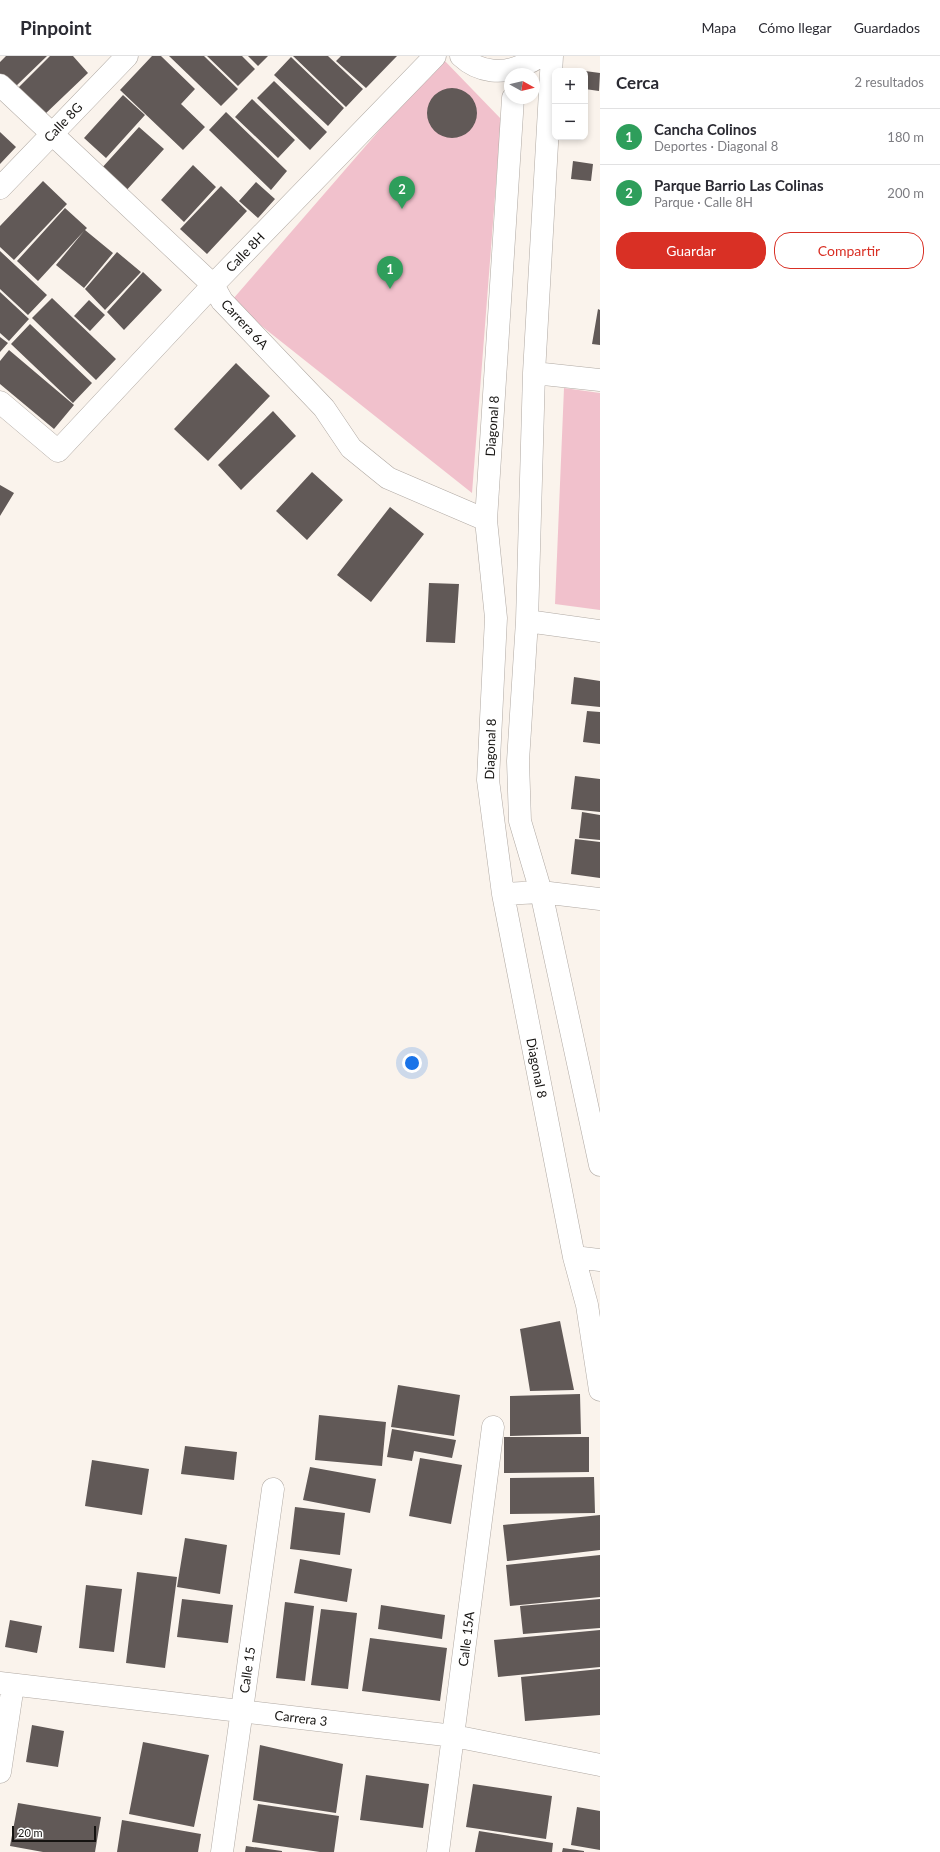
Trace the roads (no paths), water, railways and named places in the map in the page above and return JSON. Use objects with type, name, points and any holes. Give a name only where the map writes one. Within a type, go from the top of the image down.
[{"type":"street","name":"Calle 8G","points":[[0,188],[127,56]]},
{"type":"street","name":"Calle 8H","points":[[0,402],[58,451],[213,285],[436,56]]},
{"type":"street","points":[[461,56],[470,64],[495,72],[515,67],[539,56]]},
{"type":"street","points":[[552,56],[534,373],[527,621],[518,761],[520,821],[541,892],[600,1165]]},
{"type":"street","name":"Carrera 6A","points":[[0,86],[213,285],[222,301],[324,408],[351,448],[388,478],[486,520]]},
{"type":"street","name":"Diagonal 8","points":[[513,104],[486,520],[496,618],[488,780],[503,894],[574,1256],[594,1307],[600,1390]]},
{"type":"street","points":[[534,373],[600,380]]},
{"type":"street","points":[[527,621],[600,632]]},
{"type":"street","points":[[503,894],[541,892],[600,899]]},
{"type":"street","points":[[574,1256],[600,1260]]},
{"type":"street","name":"Calle 15A","points":[[438,1852],[493,1427]]},
{"type":"street","name":"Calle 15","points":[[222,1852],[273,1489]]},
{"type":"street","points":[[0,1772],[7,1684]]},
{"type":"street","name":"Carrera 3","points":[[7,1684],[454,1736],[600,1765]]},
{"type":"place","name":"Parque Barrio Las Colinas","points":[[402,209]]},
{"type":"place","name":"Cancha Colinos","points":[[390,289]]}]
